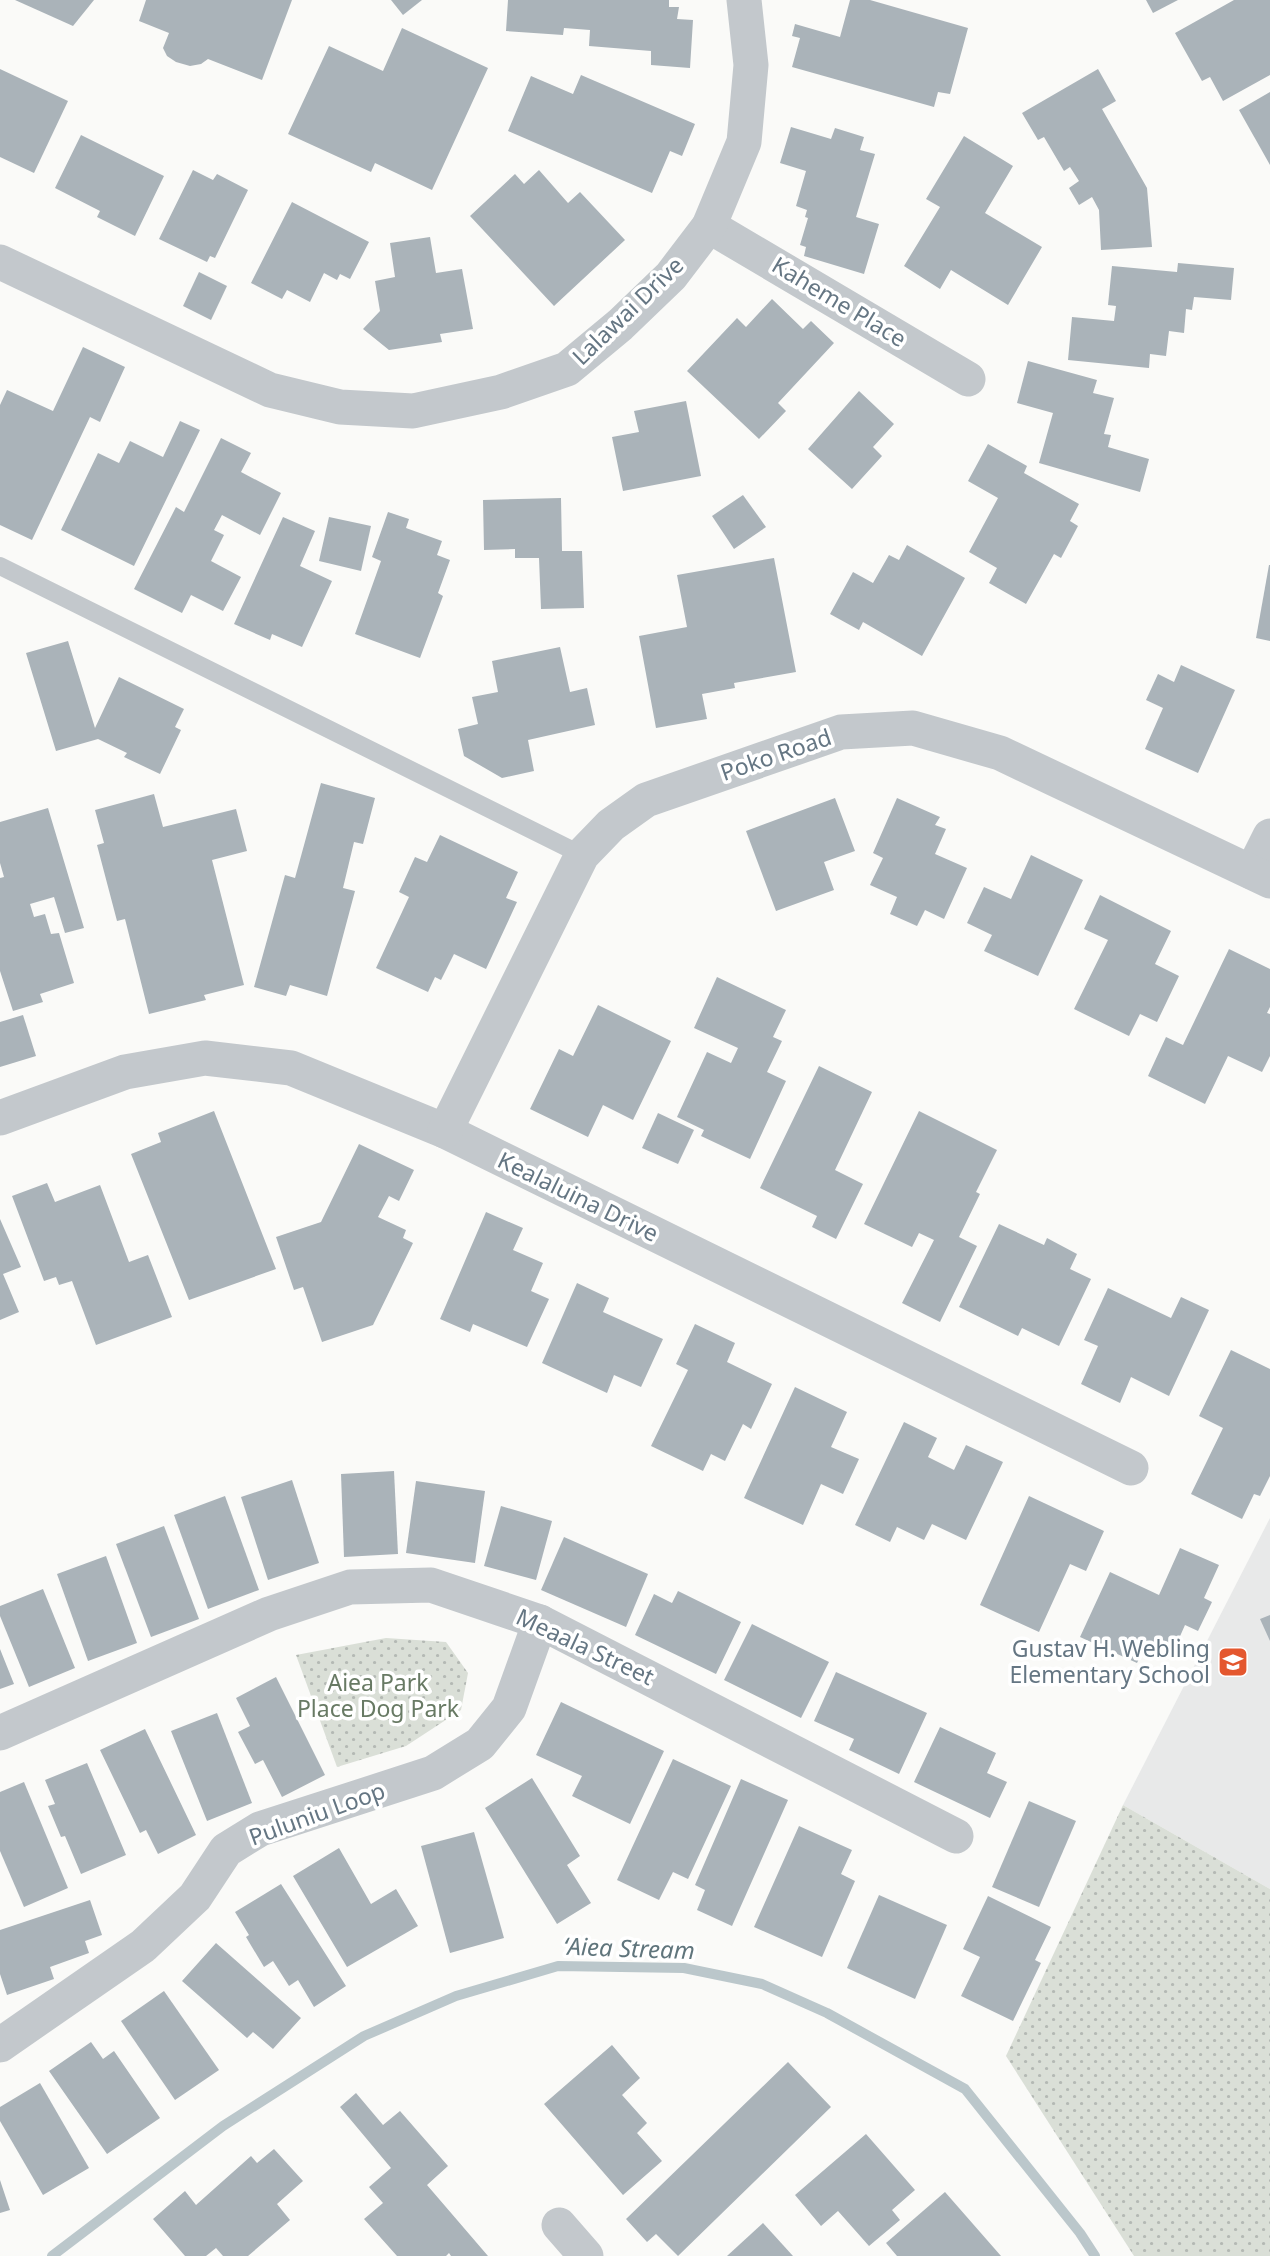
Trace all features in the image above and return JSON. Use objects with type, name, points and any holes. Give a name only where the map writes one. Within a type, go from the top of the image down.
[{"type":"street","name":"Lalawai Drive","points":[[0,262],[270,390],[340,407],[413,411],[501,392],[567,369],[620,325],[671,276],[709,226],[744,142],[751,65],[744,0]]},
{"type":"street","name":"Kaheme Place","points":[[709,226],[968,379]]},
{"type":"street","name":"Poko Road","points":[[445,1131],[582,855],[611,825],[646,800],[841,732],[913,729],[1000,753],[1261,877]]},
{"type":"street","points":[[1261,877],[1270,836]]},
{"type":"street","name":"Kealaluina Drive","points":[[0,1118],[125,1072],[205,1059],[291,1068],[445,1131],[1131,1468]]},
{"type":"street","name":"Meaala Street","points":[[0,1733],[269,1614],[350,1587],[432,1586],[541,1622],[956,1836]]},
{"type":"street","name":"Puluniu Loop","points":[[0,2045],[143,1947],[195,1897],[226,1850],[260,1829],[433,1773],[480,1744],[509,1708],[541,1622]]},
{"type":"street","points":[[559,2225],[586,2256]]},
{"type":"lane","points":[[0,566],[582,855]]},
{"type":"shaded area","name":"Gustav H. Webling Elementary School","points":[[1270,1518],[1270,1889],[1123,1805]]},
{"type":"green space","name":"Aiea Park Place Dog Park","points":[[386,1638],[446,1642],[468,1673],[461,1710],[406,1746],[337,1767],[296,1655]]},
{"type":"green space","points":[[1123,1805],[1270,1889],[1270,2256],[1134,2256],[1006,2056]]},
{"type":"building","points":[[15,0],[94,0],[73,26]]},
{"type":"building","points":[[146,0],[292,0],[262,80],[208,59],[201,64],[190,66],[167,56],[163,48],[169,33],[139,21]]},
{"type":"building","points":[[391,0],[422,0],[403,15]]},
{"type":"building","points":[[508,0],[669,0],[669,7],[679,7],[677,19],[693,20],[690,68],[651,65],[651,51],[589,46],[590,30],[564,28],[563,35],[506,31]]},
{"type":"building","points":[[850,0],[870,0],[968,28],[950,94],[938,92],[934,107],[792,67],[800,38],[792,36],[795,24],[840,37]]},
{"type":"building","points":[[1146,0],[1178,0],[1153,13]]},
{"type":"building","points":[[1234,0],[1270,0],[1270,75],[1223,101],[1210,77],[1202,81],[1175,33]]},
{"type":"building","points":[[402,28],[488,68],[432,190],[375,163],[371,172],[288,134],[329,46],[383,71]]},
{"type":"building","points":[[0,69],[68,101],[34,173],[0,157]]},
{"type":"building","points":[[1098,69],[1116,101],[1102,109],[1147,188],[1152,247],[1101,250],[1099,210],[1092,197],[1079,205],[1069,188],[1079,181],[1070,167],[1064,171],[1044,137],[1038,140],[1022,113]]},
{"type":"building","points":[[581,75],[695,124],[682,156],[670,151],[652,193],[508,131],[531,76],[573,94]]},
{"type":"building","points":[[1270,92],[1270,165],[1239,110]]},
{"type":"building","points":[[791,127],[831,139],[835,128],[864,137],[860,150],[875,154],[856,217],[879,224],[864,274],[804,256],[806,247],[800,245],[808,218],[805,217],[807,210],[796,206],[806,171],[780,163]]},
{"type":"building","points":[[81,135],[164,176],[135,236],[97,217],[100,211],[55,188]]},
{"type":"building","points":[[964,136],[1013,166],[985,213],[1042,247],[1008,305],[951,270],[940,289],[904,266],[940,207],[926,199]]},
{"type":"building","points":[[193,170],[213,180],[217,174],[248,190],[215,258],[210,256],[207,262],[159,239]]},
{"type":"building","points":[[539,170],[568,203],[580,192],[625,240],[554,306],[470,216],[515,174],[524,184]]},
{"type":"building","points":[[292,202],[369,242],[350,279],[340,274],[337,280],[324,273],[310,302],[287,290],[282,299],[251,283]]},
{"type":"building","points":[[430,237],[436,273],[462,269],[473,329],[440,334],[442,342],[389,350],[363,329],[380,311],[375,281],[395,277],[390,243]]},
{"type":"building","points":[[1178,263],[1234,268],[1231,300],[1194,297],[1192,310],[1186,309],[1184,333],[1169,331],[1166,356],[1150,354],[1149,368],[1068,360],[1072,317],[1114,321],[1116,306],[1108,305],[1112,266],[1177,272]]},
{"type":"building","points":[[199,272],[227,286],[211,320],[183,306]]},
{"type":"building","points":[[772,299],[803,329],[811,321],[834,343],[778,403],[786,411],[759,439],[687,371],[737,318],[746,327]]},
{"type":"building","points":[[83,347],[125,367],[100,422],[90,417],[32,540],[0,525],[0,405],[7,390],[53,411]]},
{"type":"building","points":[[1028,361],[1097,380],[1093,393],[1114,398],[1104,434],[1111,435],[1108,447],[1149,459],[1140,492],[1039,463],[1053,413],[1017,403]]},
{"type":"building","points":[[859,391],[894,424],[873,447],[882,456],[852,489],[808,449]]},
{"type":"building","points":[[686,401],[701,476],[623,491],[612,437],[639,432],[634,411]]},
{"type":"building","points":[[180,421],[200,430],[134,566],[61,530],[98,453],[119,463],[130,441],[163,457]]},
{"type":"building","points":[[221,438],[251,453],[241,472],[281,493],[260,535],[222,515],[214,530],[224,535],[211,561],[241,577],[223,611],[191,595],[182,613],[134,589],[176,507],[184,512]]},
{"type":"building","points":[[988,444],[1027,466],[1024,473],[1079,504],[1070,521],[1078,526],[1061,558],[1054,554],[1026,604],[989,583],[997,568],[969,552],[998,498],[968,481]]},
{"type":"building","points":[[743,495],[766,527],[734,549],[712,516]]},
{"type":"building","points":[[561,498],[562,551],[582,551],[584,608],[541,609],[539,558],[515,558],[515,549],[484,550],[483,500]]},
{"type":"building","points":[[388,512],[409,519],[406,528],[442,541],[437,555],[450,560],[438,593],[443,596],[420,658],[355,634],[381,561],[372,557]]},
{"type":"building","points":[[283,517],[315,531],[300,566],[332,581],[302,647],[272,634],[270,640],[234,624]]},
{"type":"building","points":[[329,517],[371,526],[361,571],[319,561]]},
{"type":"building","points":[[907,545],[965,578],[922,656],[863,622],[859,630],[830,614],[853,572],[873,583],[889,555],[899,560]]},
{"type":"building","points":[[774,558],[796,672],[734,683],[735,688],[702,694],[707,719],[656,728],[639,636],[687,627],[677,575]]},
{"type":"building","points":[[1270,565],[1270,641],[1256,638]]},
{"type":"building","points":[[68,641],[95,728],[119,677],[184,709],[175,727],[181,730],[160,774],[124,757],[127,753],[98,739],[56,751],[26,653]]},
{"type":"building","points":[[560,647],[570,692],[587,688],[595,725],[528,740],[534,771],[502,778],[464,756],[458,729],[478,724],[472,697],[498,692],[492,661]]},
{"type":"building","points":[[1181,665],[1235,690],[1198,773],[1145,749],[1163,708],[1146,700],[1158,674],[1174,682]]},
{"type":"building","points":[[321,783],[375,798],[363,844],[354,842],[343,888],[355,891],[327,996],[290,985],[286,996],[254,987],[285,875],[295,878]]},
{"type":"building","points":[[154,794],[163,827],[236,809],[247,851],[212,860],[244,985],[204,995],[206,1000],[149,1014],[125,919],[117,921],[97,845],[104,843],[95,810]]},
{"type":"building","points":[[835,798],[855,851],[824,862],[834,890],[776,911],[746,831]]},
{"type":"building","points":[[897,798],[940,817],[935,825],[946,829],[935,854],[967,868],[944,919],[925,910],[917,926],[890,914],[897,897],[870,885],[883,858],[873,853]]},
{"type":"building","points":[[48,808],[84,928],[65,933],[54,897],[30,904],[34,917],[45,914],[51,934],[59,933],[74,983],[40,994],[43,1002],[13,1011],[0,971],[0,878],[4,877],[0,863],[0,822]]},
{"type":"building","points":[[440,835],[518,872],[506,898],[517,902],[486,969],[454,954],[441,980],[435,977],[428,992],[376,968],[409,897],[399,892],[415,857],[427,862]]},
{"type":"building","points":[[1031,855],[1083,880],[1038,976],[984,951],[992,935],[967,923],[984,887],[1011,899]]},
{"type":"building","points":[[1100,895],[1171,931],[1155,964],[1179,976],[1157,1022],[1140,1014],[1129,1036],[1074,1009],[1108,940],[1084,929]]},
{"type":"building","points":[[1229,949],[1270,969],[1270,1007],[1267,1013],[1270,1014],[1270,1056],[1262,1072],[1228,1056],[1205,1104],[1148,1076],[1166,1037],[1183,1045]]},
{"type":"building","points":[[717,977],[786,1010],[773,1037],[782,1041],[767,1072],[786,1081],[750,1159],[701,1136],[704,1130],[677,1117],[707,1052],[731,1063],[738,1048],[694,1028]]},
{"type":"building","points":[[598,1005],[671,1041],[633,1120],[603,1105],[588,1137],[530,1109],[559,1049],[573,1056]]},
{"type":"building","points":[[23,1015],[36,1056],[0,1067],[0,1022]]},
{"type":"building","points":[[819,1066],[872,1092],[835,1170],[863,1184],[836,1239],[812,1227],[817,1216],[760,1188]]},
{"type":"building","points":[[214,1111],[276,1269],[189,1300],[131,1154],[161,1142],[158,1133]]},
{"type":"building","points":[[919,1111],[997,1150],[976,1192],[980,1194],[959,1237],[977,1246],[940,1322],[902,1303],[934,1240],[919,1233],[912,1247],[864,1224]]},
{"type":"building","points":[[658,1113],[694,1130],[678,1164],[642,1148]]},
{"type":"building","points":[[359,1144],[414,1170],[399,1201],[389,1196],[378,1217],[406,1230],[403,1238],[413,1243],[373,1325],[322,1342],[303,1287],[294,1290],[276,1237],[321,1222]]},
{"type":"building","points":[[47,1183],[55,1202],[100,1185],[129,1262],[148,1255],[172,1317],[96,1345],[72,1281],[59,1285],[56,1277],[44,1281],[12,1196]]},
{"type":"building","points":[[486,1212],[523,1228],[513,1250],[543,1263],[531,1291],[549,1299],[527,1347],[473,1324],[470,1332],[440,1319]]},
{"type":"building","points":[[0,1219],[21,1267],[3,1274],[19,1312],[0,1320]]},
{"type":"building","points":[[999,1224],[1044,1245],[1047,1238],[1077,1254],[1070,1269],[1091,1279],[1059,1346],[1022,1328],[1018,1336],[959,1307]]},
{"type":"building","points":[[577,1283],[609,1298],[603,1312],[663,1339],[641,1387],[614,1375],[607,1393],[542,1363]]},
{"type":"building","points":[[1108,1288],[1171,1318],[1181,1297],[1209,1310],[1169,1396],[1131,1377],[1120,1403],[1081,1384],[1098,1346],[1084,1340]]},
{"type":"building","points":[[695,1324],[735,1343],[727,1362],[772,1384],[751,1429],[743,1424],[725,1461],[711,1454],[703,1471],[651,1446],[688,1370],[676,1364]]},
{"type":"building","points":[[1231,1350],[1270,1369],[1270,1476],[1260,1496],[1254,1494],[1242,1519],[1191,1494],[1223,1428],[1199,1416]]},
{"type":"building","points":[[795,1387],[847,1412],[831,1447],[859,1459],[843,1494],[821,1484],[803,1525],[744,1498]]},
{"type":"building","points":[[904,1422],[937,1438],[928,1457],[954,1470],[966,1445],[1003,1462],[966,1540],[932,1524],[924,1540],[897,1527],[890,1542],[855,1525]]},
{"type":"building","points":[[394,1471],[398,1554],[344,1557],[341,1474]]},
{"type":"building","points":[[292,1480],[319,1563],[268,1580],[241,1497]]},
{"type":"building","points":[[416,1481],[485,1491],[475,1563],[406,1553]]},
{"type":"building","points":[[225,1496],[259,1590],[208,1609],[174,1515]]},
{"type":"building","points":[[1029,1496],[1104,1531],[1086,1571],[1070,1564],[1039,1632],[980,1605]]},
{"type":"building","points":[[501,1506],[552,1521],[536,1580],[484,1566]]},
{"type":"building","points":[[164,1526],[199,1619],[151,1637],[116,1544]]},
{"type":"building","points":[[564,1537],[648,1574],[626,1627],[541,1590]]},
{"type":"building","points":[[1180,1548],[1219,1565],[1204,1598],[1212,1602],[1198,1631],[1185,1625],[1173,1652],[1162,1647],[1157,1656],[1143,1650],[1137,1663],[1080,1637],[1110,1572],[1159,1595]]},
{"type":"building","points":[[106,1556],[137,1643],[88,1661],[57,1574]]},
{"type":"building","points":[[43,1589],[75,1668],[29,1687],[0,1616],[0,1606]]},
{"type":"building","points":[[678,1591],[741,1622],[716,1674],[635,1635],[654,1594],[672,1603]]},
{"type":"building","points":[[1270,1615],[1270,1641],[1260,1619]]},
{"type":"building","points":[[752,1624],[829,1662],[801,1718],[724,1680]]},
{"type":"building","points":[[0,1649],[14,1684],[0,1689]]},
{"type":"building","points":[[836,1672],[927,1713],[899,1774],[849,1750],[854,1739],[814,1721]]},
{"type":"building","points":[[276,1677],[325,1775],[282,1797],[263,1760],[255,1764],[238,1732],[250,1726],[236,1698]]},
{"type":"building","points":[[561,1702],[664,1751],[630,1824],[572,1796],[582,1776],[536,1755]]},
{"type":"building","points":[[217,1713],[252,1803],[207,1821],[171,1731]]},
{"type":"building","points":[[940,1727],[996,1753],[987,1773],[1007,1782],[990,1818],[914,1782]]},
{"type":"building","points":[[145,1729],[196,1835],[158,1854],[146,1830],[140,1833],[100,1750]]},
{"type":"building","points":[[673,1759],[731,1786],[688,1879],[673,1872],[659,1900],[617,1880]]},
{"type":"building","points":[[87,1763],[126,1855],[81,1874],[65,1836],[61,1837],[48,1806],[55,1804],[45,1780]]},
{"type":"building","points":[[532,1778],[580,1856],[567,1865],[591,1903],[557,1924],[485,1808]]},
{"type":"building","points":[[741,1779],[788,1800],[732,1926],[697,1910],[705,1890],[695,1885]]},
{"type":"building","points":[[24,1782],[68,1888],[24,1907],[0,1851],[0,1792]]},
{"type":"building","points":[[1029,1801],[1076,1821],[1039,1907],[992,1887]]},
{"type":"building","points":[[799,1826],[852,1850],[841,1874],[855,1881],[822,1957],[754,1927]]},
{"type":"building","points":[[474,1832],[504,1938],[450,1953],[421,1846]]},
{"type":"building","points":[[339,1848],[371,1904],[396,1889],[418,1926],[347,1967],[293,1876]]},
{"type":"building","points":[[281,1884],[346,1986],[314,2007],[298,1980],[289,1986],[273,1961],[264,1967],[235,1912]]},
{"type":"building","points":[[879,1895],[947,1925],[915,1999],[847,1968]]},
{"type":"building","points":[[988,1896],[1051,1927],[1035,1960],[1041,1963],[1013,2021],[961,1996],[980,1957],[963,1949]]},
{"type":"building","points":[[90,1900],[102,1935],[85,1941],[89,1953],[50,1967],[54,1979],[7,1995],[0,1974],[0,1930]]},
{"type":"building","points":[[216,1943],[301,2018],[273,2049],[253,2032],[247,2038],[182,1981]]},
{"type":"building","points":[[164,1991],[219,2070],[175,2100],[121,2021]]},
{"type":"building","points":[[91,2042],[103,2059],[114,2051],[160,2118],[107,2154],[49,2071]]},
{"type":"building","points":[[612,2045],[640,2078],[622,2095],[647,2123],[637,2133],[662,2161],[623,2195],[544,2104]]},
{"type":"building","points":[[788,2062],[831,2107],[678,2256],[656,2234],[647,2242],[626,2219]]},
{"type":"building","points":[[40,2083],[89,2168],[43,2195],[0,2121],[0,2107]]},
{"type":"building","points":[[356,2093],[383,2125],[400,2111],[448,2166],[427,2185],[488,2256],[451,2256],[449,2253],[446,2256],[397,2256],[364,2219],[383,2203],[369,2187],[391,2168],[340,2107]]},
{"type":"building","points":[[866,2134],[915,2190],[892,2210],[900,2220],[869,2246],[838,2211],[821,2226],[795,2195]]},
{"type":"building","points":[[274,2149],[303,2181],[277,2204],[290,2220],[248,2256],[223,2256],[216,2248],[206,2256],[185,2256],[153,2219],[185,2191],[196,2205],[251,2156],[257,2163]]},
{"type":"building","points":[[0,2180],[10,2210],[0,2213]]},
{"type":"building","points":[[945,2192],[1001,2256],[897,2256],[886,2243]]},
{"type":"building","points":[[763,2223],[793,2256],[727,2256]]},
{"type":"waterway","name":"ʻAiea Stream","points":[[52,2256],[223,2126],[364,2036],[456,1996],[558,1966],[684,1968],[762,1984],[827,2013],[965,2089],[1080,2233],[1095,2256]]},
{"type":"place","name":"Gustav H. Webling Elementary School","points":[[1233,1662]]}]
